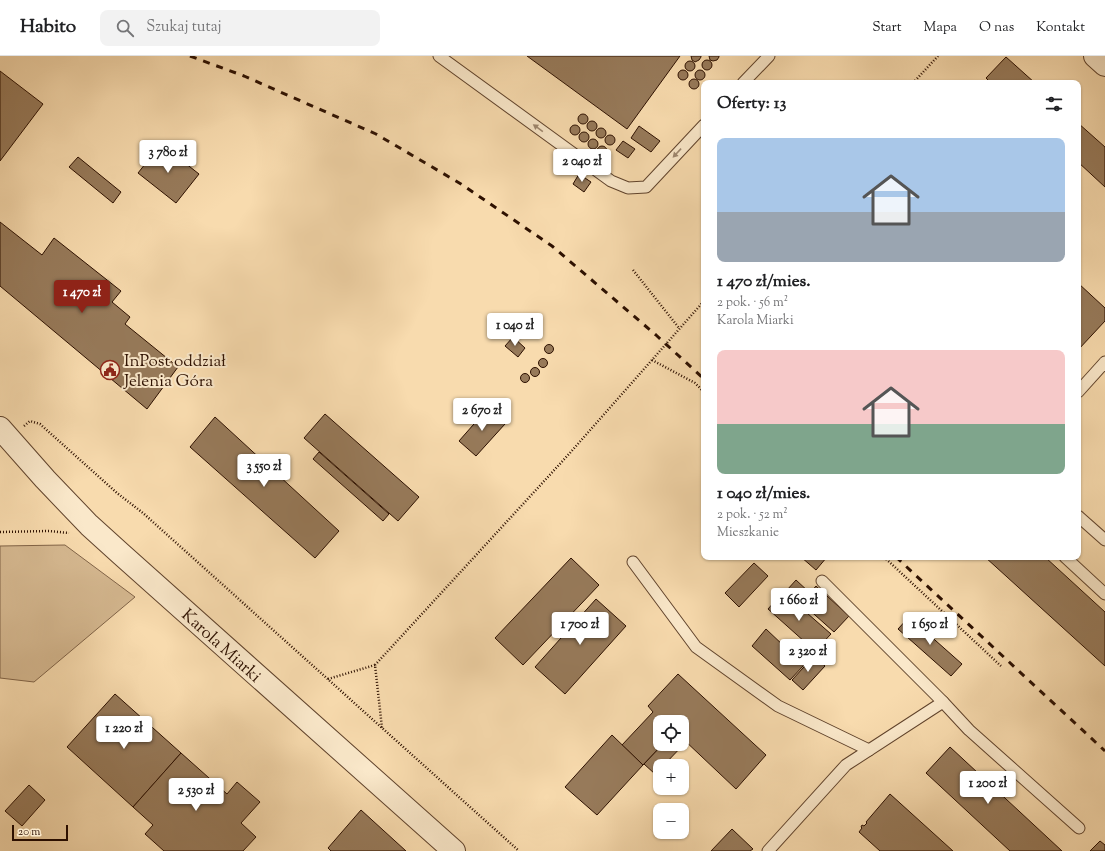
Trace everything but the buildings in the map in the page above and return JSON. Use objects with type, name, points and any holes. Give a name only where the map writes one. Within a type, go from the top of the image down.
[{"type":"street","points":[[1096,56],[1105,65]]},
{"type":"street","name":"Karola Miarki","points":[[10,429],[44,479],[89,525],[454,851]]},
{"type":"lane","points":[[439,56],[611,181],[628,188],[646,187],[701,128]]},
{"type":"lane","points":[[746,80],[769,56]]},
{"type":"lane","points":[[1081,389],[1105,362]]},
{"type":"lane","points":[[1081,519],[1105,540]]},
{"type":"lane","points":[[1067,560],[1105,594]]},
{"type":"lane","points":[[633,562],[696,647],[778,706],[868,750]]},
{"type":"lane","points":[[822,581],[969,730],[1079,828]]},
{"type":"lane","points":[[768,851],[846,765],[943,702]]},
{"type":"path","points":[[916,80],[938,56]]},
{"type":"path","points":[[633,270],[679,328]]},
{"type":"path","points":[[328,679],[375,665],[569,454],[701,304]]},
{"type":"path","points":[[652,360],[695,384],[701,389]]},
{"type":"path","points":[[10,429],[30,421],[40,424],[117,493],[143,513],[519,851]]},
{"type":"path","points":[[0,532],[49,531],[71,533],[89,525]]},
{"type":"path","points":[[887,560],[1001,666]]},
{"type":"path","points":[[375,665],[382,728]]},
{"type":"shaded area","points":[[65,545],[135,597],[34,682],[0,678],[0,546]]},
{"type":"railway","points":[[190,56],[244,76],[376,134],[461,184],[552,246],[656,335],[701,376]]},
{"type":"railway","points":[[899,560],[1105,751]]},
{"type":"place","name":"InPost oddział Jelenia Góra","points":[[110,370]]}]
